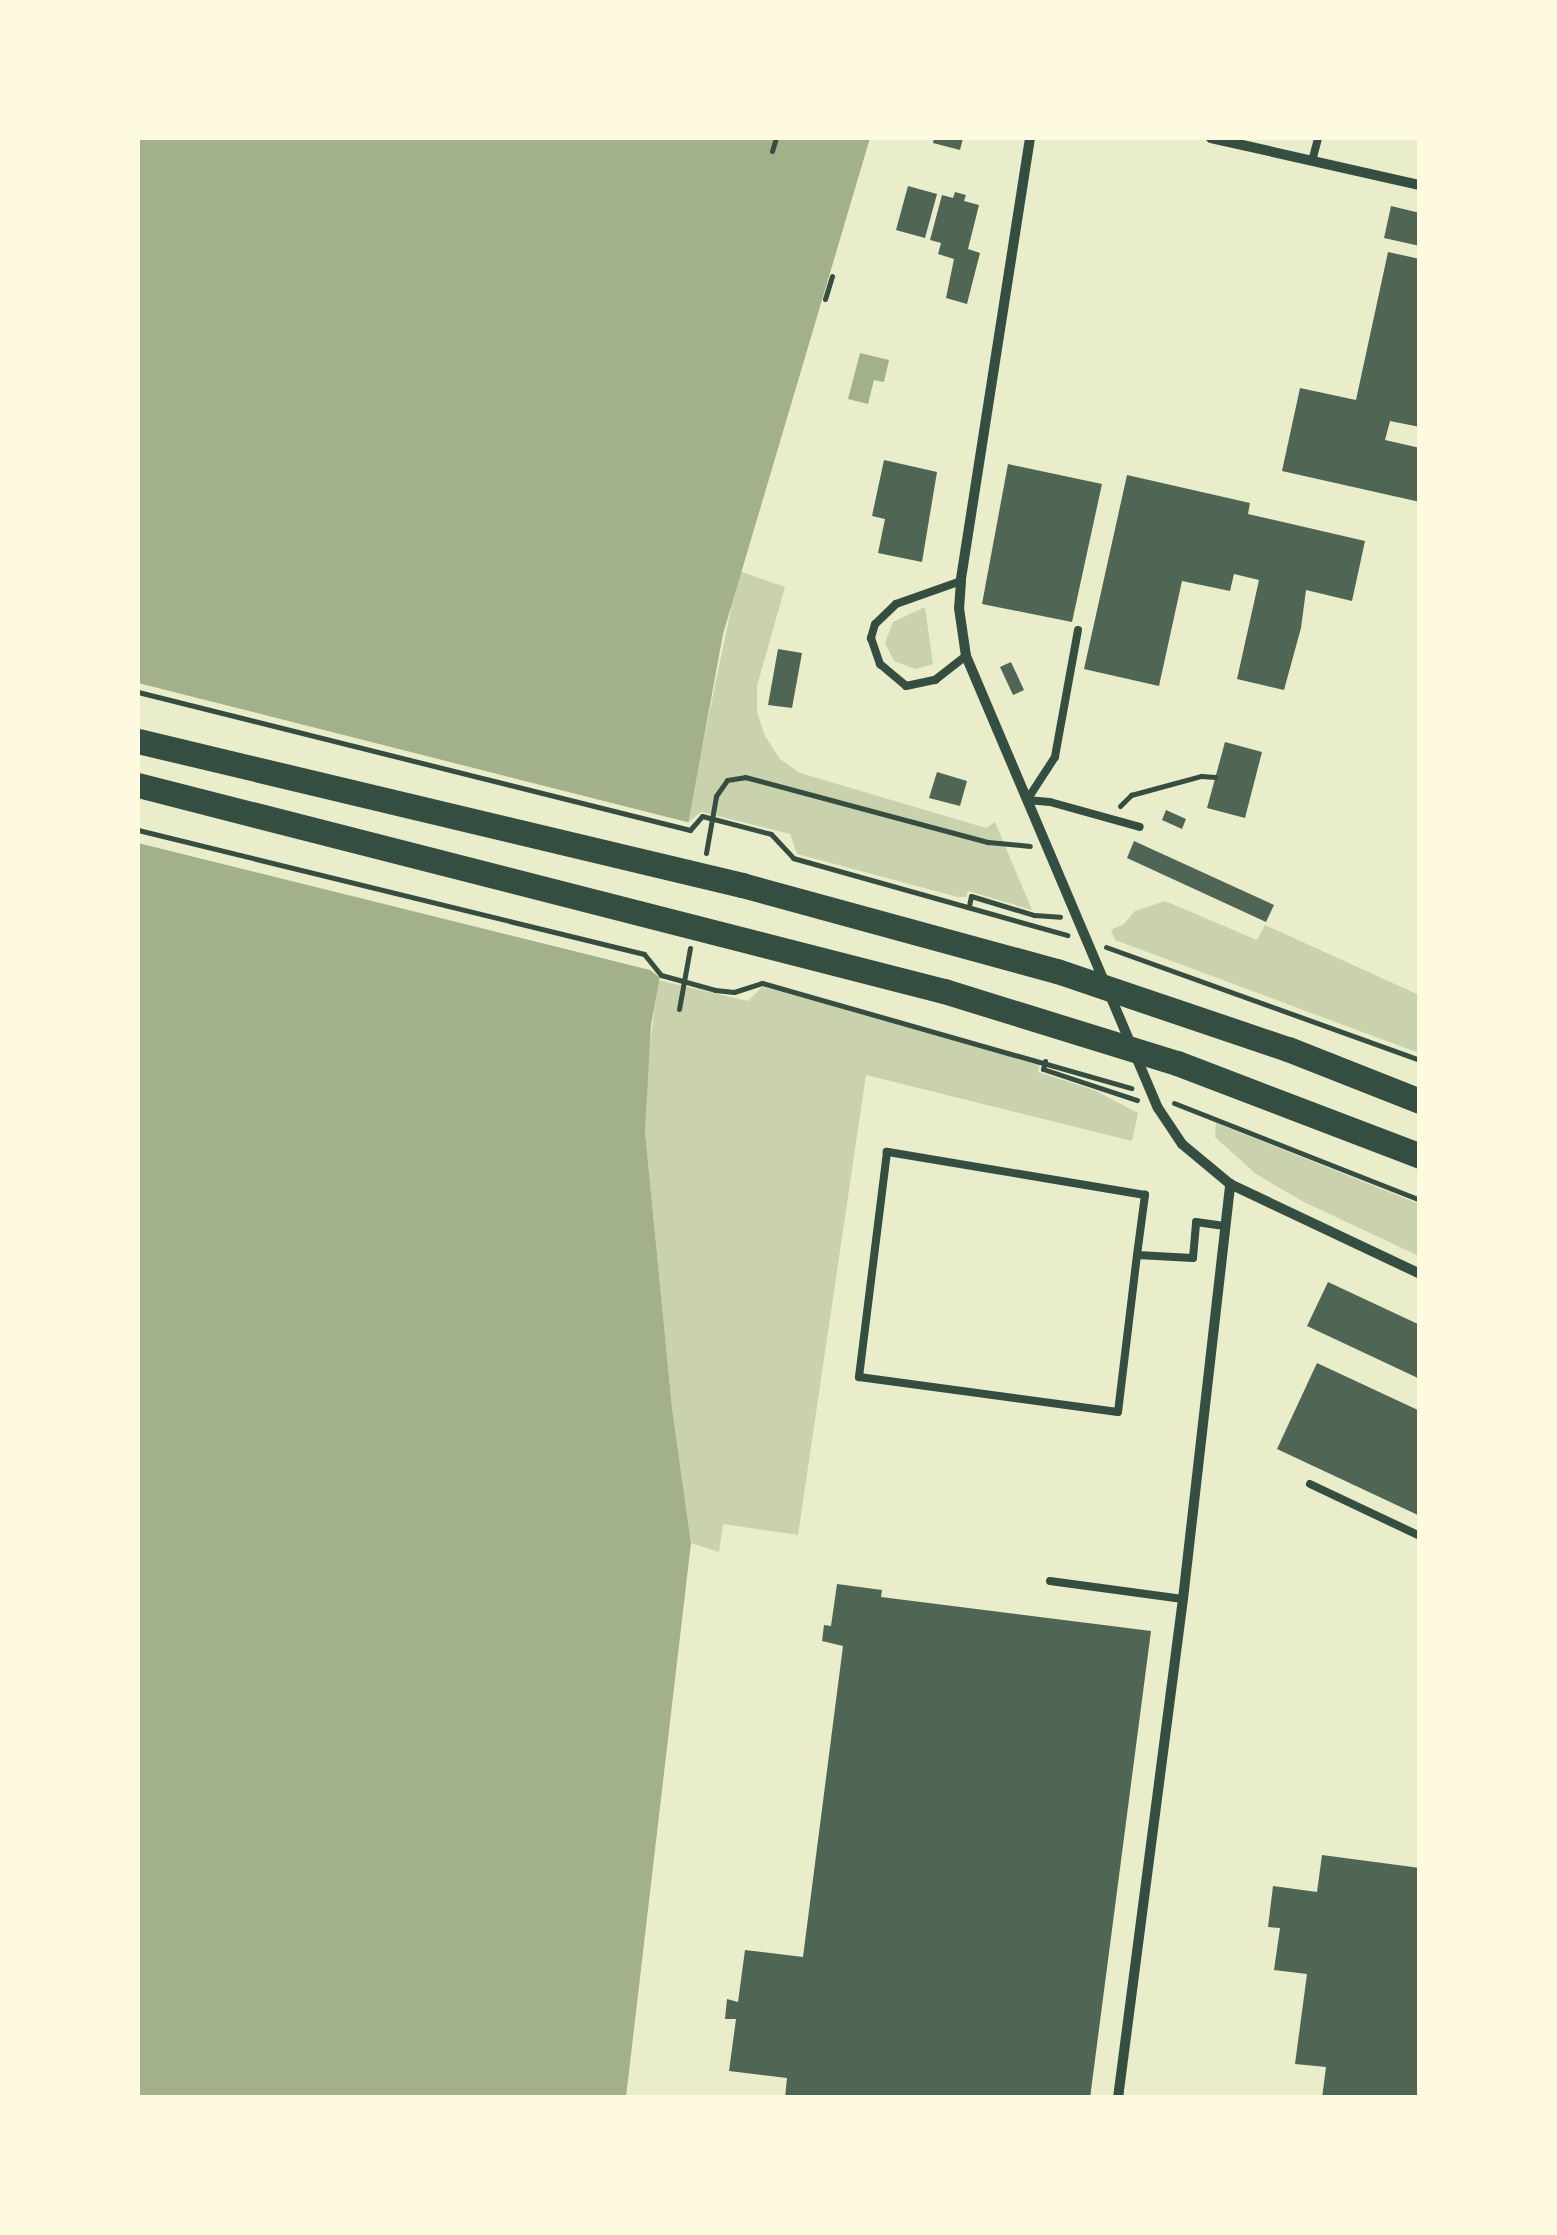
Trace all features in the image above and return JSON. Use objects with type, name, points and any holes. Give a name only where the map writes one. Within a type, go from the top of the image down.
[{"type":"highway","points":[[138,741],[742,885],[1057,971],[1150,1001],[1420,1101]]},
{"type":"highway","points":[[138,785],[729,936],[1082,1032],[1177,1063],[1420,1156]]},
{"type":"street","points":[[1030,138],[961,581],[959,608],[966,656],[1158,1108],[1182,1144],[1230,1184],[1420,1274]]},
{"type":"street","points":[[1211,138],[1420,185]]},
{"type":"street","points":[[1118,2098],[1183,1599],[1230,1184]]},
{"type":"lane","points":[[1312,160],[1318,138]]},
{"type":"lane","points":[[961,581],[896,604],[875,624],[871,638],[880,664],[906,686],[935,680],[966,656]]},
{"type":"lane","points":[[1078,630],[1055,757],[1028,800],[1140,827]]},
{"type":"lane","points":[[887,1152],[1145,1195],[1137,1255],[1118,1412],[859,1378],[887,1152]]},
{"type":"lane","points":[[1137,1255],[1193,1258],[1196,1222],[1223,1226]]},
{"type":"lane","points":[[1310,1484],[1420,1536]]},
{"type":"lane","points":[[1050,1581],[1183,1599]]},
{"type":"path","points":[[772,151],[776,138]]},
{"type":"path","points":[[825,299],[832,276]]},
{"type":"path","points":[[138,692],[690,830],[702,816],[757,830],[775,836],[792,858],[1038,926]]},
{"type":"path","points":[[706,854],[716,796],[727,780],[745,776],[988,842],[1048,847]]},
{"type":"path","points":[[1113,818],[1132,795],[1201,776],[1215,777]]},
{"type":"path","points":[[138,830],[644,954],[661,975],[715,990],[734,992],[762,983],[1104,1079]]},
{"type":"path","points":[[968,906],[971,896],[1034,915]]},
{"type":"path","points":[[679,1009],[692,932]]},
{"type":"path","points":[[1126,953],[1420,1060]]},
{"type":"path","points":[[1045,1061],[1043,1068],[1158,1108]]},
{"type":"path","points":[[1199,1112],[1420,1200]]},
{"type":"shaded area","points":[[138,138],[870,138],[723,634],[651,1025],[645,1131],[672,1408],[691,1543],[626,2097],[138,2097]]},
{"type":"shaded area","points":[[860,353],[889,360],[884,382],[874,380],[868,404],[848,399]]},
{"type":"shaded area","points":[[739,571],[785,587],[757,686],[757,712],[765,736],[780,759],[800,773],[986,828],[995,822],[1032,910],[968,891],[966,897],[958,897],[797,854],[790,834],[701,812],[686,824]]},
{"type":"shaded area","points":[[925,607],[933,664],[915,669],[894,661],[885,643],[893,622]]},
{"type":"shaded area","points":[[1165,901],[1257,940],[1265,925],[1419,995],[1419,1053],[1115,940],[1111,930],[1124,924],[1135,911]]},
{"type":"shaded area","points":[[658,980],[748,1001],[762,987],[847,1009],[1040,1063],[1038,1072],[1094,1090],[1138,1113],[1132,1141],[866,1075],[798,1535],[723,1524],[719,1552],[691,1543],[672,1408],[645,1131],[646,1079]]},
{"type":"shaded area","points":[[1216,1123],[1419,1204],[1419,1256],[1304,1202],[1256,1174],[1215,1137]]},
{"type":"pier","points":[[138,683],[691,823],[663,980],[650,970],[138,843]]},
{"type":"building","points":[[934,138],[963,138],[960,150],[933,143]]},
{"type":"building","points":[[908,186],[937,194],[925,238],[896,230]]},
{"type":"building","points":[[955,192],[966,195],[964,201],[979,205],[968,249],[980,253],[967,304],[946,298],[954,259],[938,254],[941,243],[930,240],[942,195],[953,198]]},
{"type":"building","points":[[1391,206],[1420,213],[1420,246],[1384,238]]},
{"type":"building","points":[[1388,252],[1420,259],[1420,427],[1390,421],[1385,440],[1420,448],[1420,502],[1282,471],[1300,388],[1356,400]]},
{"type":"building","points":[[884,460],[937,472],[922,562],[878,553],[885,519],[872,516]]},
{"type":"building","points":[[1008,464],[1102,484],[1072,622],[982,604]]},
{"type":"building","points":[[1127,475],[1250,503],[1248,514],[1365,541],[1352,601],[1306,590],[1301,628],[1284,690],[1237,679],[1259,580],[1234,574],[1230,591],[1182,581],[1159,686],[1084,669]]},
{"type":"building","points":[[778,649],[802,653],[792,708],[768,705]]},
{"type":"building","points":[[1011,662],[1024,690],[1013,695],[1000,667]]},
{"type":"building","points":[[1225,742],[1262,752],[1245,818],[1207,808]]},
{"type":"building","points":[[937,772],[967,781],[960,806],[929,798]]},
{"type":"building","points":[[1166,810],[1186,819],[1182,829],[1162,820]]},
{"type":"building","points":[[1134,841],[1274,905],[1266,922],[1127,858]]},
{"type":"building","points":[[1328,1282],[1420,1325],[1420,1379],[1307,1326]]},
{"type":"building","points":[[1317,1363],[1420,1411],[1420,1516],[1277,1449]]},
{"type":"building","points":[[837,1584],[882,1590],[881,1597],[1151,1631],[1090,2098],[785,2098],[787,2078],[729,2071],[736,2019],[725,2019],[727,1999],[738,2002],[745,1950],[803,1957],[843,1646],[822,1641],[824,1625],[831,1626]]},
{"type":"building","points":[[1322,1855],[1420,1868],[1420,2098],[1322,2098],[1326,2067],[1295,2064],[1307,1974],[1274,1970],[1280,1928],[1268,1927],[1273,1886],[1317,1892]]}]
